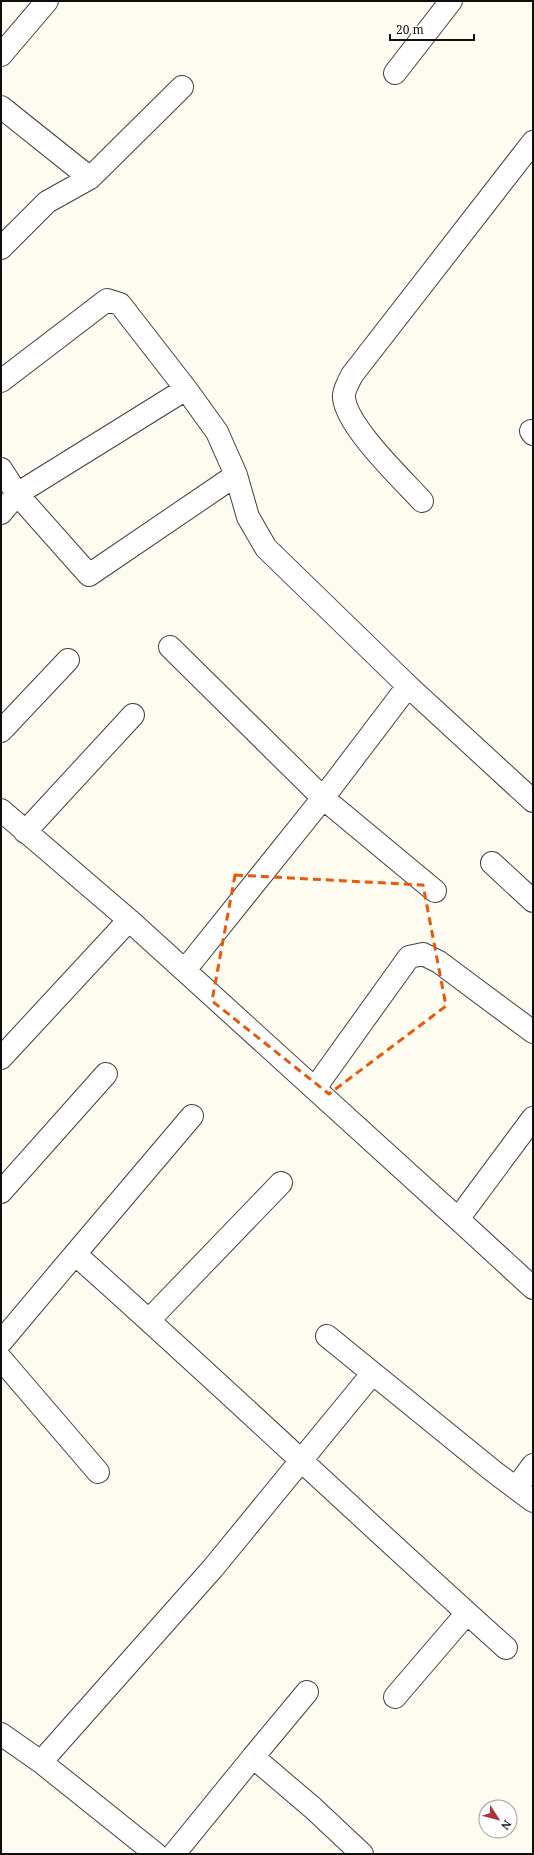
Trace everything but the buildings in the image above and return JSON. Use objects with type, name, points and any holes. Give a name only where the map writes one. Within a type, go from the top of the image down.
[{"type":"street","points":[[1,55],[48,1]]},
{"type":"street","points":[[395,73],[451,1]]},
{"type":"street","points":[[1,248],[47,202],[90,178],[182,87]]},
{"type":"street","points":[[1,108],[90,178]]},
{"type":"street","points":[[422,501],[369,442],[353,421],[349,415],[343,397],[352,375],[533,142]]},
{"type":"street","points":[[1,381],[107,300],[120,304],[186,389],[217,432],[236,475],[248,518],[266,548],[408,686],[533,801]]},
{"type":"street","points":[[1,512],[17,494],[186,389]]},
{"type":"street","points":[[1,469],[17,494],[89,576],[236,475]]},
{"type":"street","points":[[170,647],[323,798],[435,891]]},
{"type":"street","points":[[1,731],[68,660]]},
{"type":"street","points":[[185,970],[323,798],[408,686]]},
{"type":"street","points":[[25,832],[133,715]]},
{"type":"street","points":[[1,810],[185,970],[533,1288]]},
{"type":"street","points":[[492,863],[533,901]]},
{"type":"street","points":[[1,1058],[129,920]]},
{"type":"street","points":[[315,1088],[409,957],[423,954],[439,962],[533,1032]]},
{"type":"street","points":[[1,1192],[106,1074]]},
{"type":"street","points":[[1,1342],[192,1116]]},
{"type":"street","points":[[458,1219],[533,1118]]},
{"type":"street","points":[[149,1320],[281,1183]]},
{"type":"street","points":[[75,1254],[149,1320],[300,1461],[506,1648]]},
{"type":"street","points":[[327,1336],[372,1374],[533,1501]]},
{"type":"street","points":[[1,1359],[98,1472]]},
{"type":"street","points":[[41,1762],[213,1568],[372,1374]]},
{"type":"street","points":[[516,1488],[533,1465]]},
{"type":"street","points":[[395,1697],[467,1613]]},
{"type":"street","points":[[174,1854],[307,1692]]},
{"type":"street","points":[[1,1734],[41,1762],[156,1854]]},
{"type":"street","points":[[253,1757],[313,1808],[362,1854]]},
{"type":"highlighted area","points":[[235,875],[423,885],[446,1006],[329,1094],[212,1001]]}]
